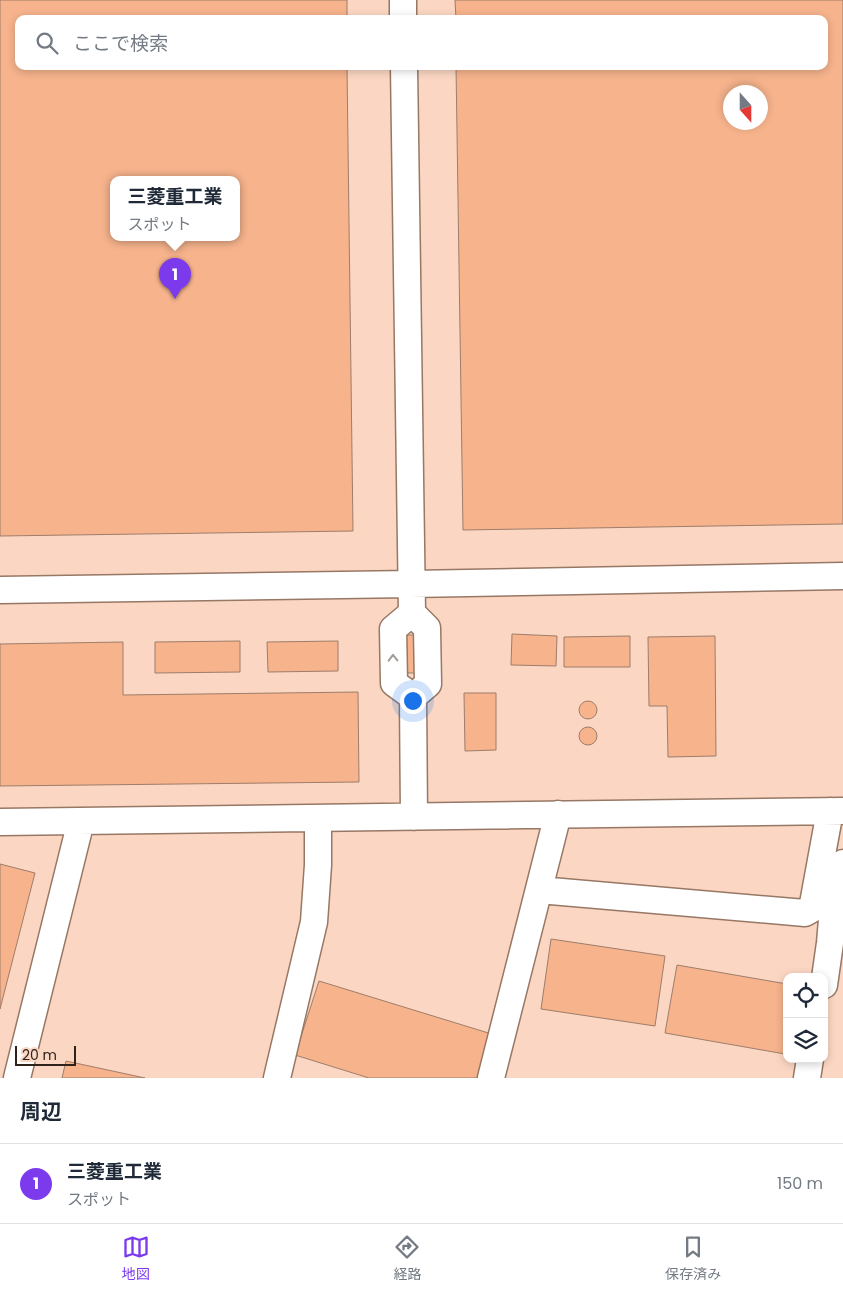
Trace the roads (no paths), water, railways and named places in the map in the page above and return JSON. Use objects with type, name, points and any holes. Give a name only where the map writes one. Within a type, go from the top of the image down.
[{"type":"street","points":[[403,0],[404,15]]},
{"type":"street","points":[[404,70],[412,613],[427,628],[428,684],[413,697],[414,817]]},
{"type":"street","points":[[0,590],[843,576]]},
{"type":"street","points":[[412,613],[393,629],[394,684],[413,697]]},
{"type":"street","points":[[0,822],[837,811],[812,909],[805,913],[539,890]]},
{"type":"street","points":[[491,1078],[558,814]]},
{"type":"street","points":[[277,1078],[314,922],[318,865],[318,818]]},
{"type":"street","points":[[17,1078],[81,821]]},
{"type":"street","points":[[826,973],[832,920],[843,862]]},
{"type":"street","points":[[806,1078],[809,1063]]},
{"type":"place","name":"三菱重工業","points":[[175,299]]}]
